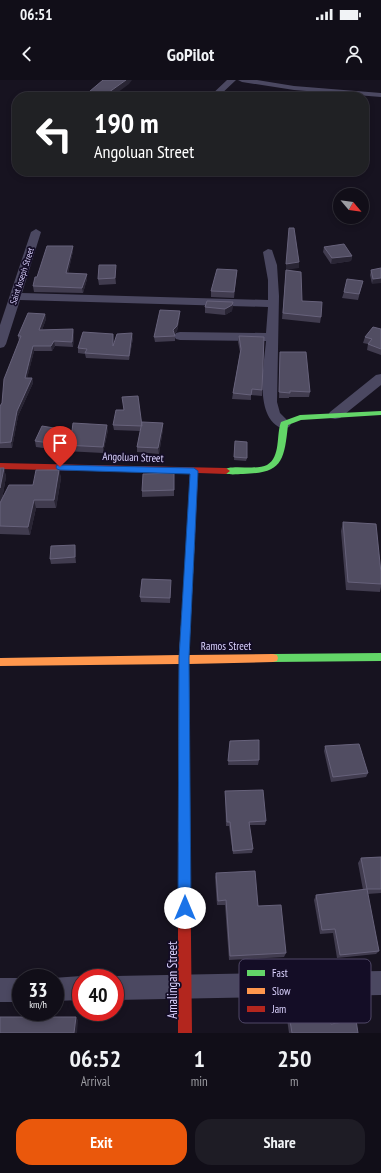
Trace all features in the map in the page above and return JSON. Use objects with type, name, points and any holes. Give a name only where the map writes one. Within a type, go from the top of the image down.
[{"type":"street","points":[[219,92],[232,80]]},
{"type":"street","points":[[242,80],[294,88],[344,92]]},
{"type":"street","points":[[294,88],[296,92]]},
{"type":"street","points":[[369,94],[381,95]]},
{"type":"street","name":"Saint Joseph Street","points":[[0,344],[36,232]]},
{"type":"street","points":[[268,252],[272,269],[273,304],[270,388],[272,410],[278,420],[284,424],[300,418],[381,413]]},
{"type":"street","points":[[15,296],[273,304]]},
{"type":"street","points":[[180,336],[271,336]]},
{"type":"street","points":[[335,415],[381,378]]},
{"type":"street","name":"Angoluan Street","points":[[0,466],[194,471],[266,470],[276,463],[280,454],[284,424]]},
{"type":"street","name":"Amalingan Street","points":[[184,1033],[184,658],[194,471]]},
{"type":"street","name":"Ramos Street","points":[[0,662],[184,658],[381,657]]},
{"type":"street","points":[[371,983],[381,983]]},
{"type":"street","points":[[124,988],[239,985]]},
{"type":"street","points":[[0,990],[12,990]]},
{"type":"building","points":[[103,80],[126,80],[109,92],[89,92]]},
{"type":"building","points":[[289,228],[294,228],[299,262],[286,264]]},
{"type":"building","points":[[344,244],[352,256],[332,258],[324,247]]},
{"type":"building","points":[[47,246],[73,246],[66,273],[87,274],[82,288],[33,286]]},
{"type":"building","points":[[99,265],[116,265],[115,278],[98,279]]},
{"type":"building","points":[[381,268],[381,278],[373,279],[371,270]]},
{"type":"building","points":[[217,269],[237,270],[234,292],[211,291]]},
{"type":"building","points":[[286,270],[301,272],[302,301],[322,302],[321,317],[283,313]]},
{"type":"building","points":[[347,279],[363,281],[359,294],[344,292]]},
{"type":"building","points":[[207,301],[233,302],[232,305],[225,309],[205,307]]},
{"type":"building","points":[[160,310],[180,311],[177,326],[173,330],[175,336],[154,337]]},
{"type":"building","points":[[28,313],[45,314],[39,330],[73,329],[72,342],[54,341],[51,346],[33,346],[25,378],[32,378],[17,411],[11,442],[0,443],[0,406],[2,403],[4,379],[21,336],[18,336]]},
{"type":"building","points":[[373,327],[381,329],[381,349],[368,344],[372,339],[365,337]]},
{"type":"building","points":[[83,332],[113,334],[113,346],[117,334],[132,333],[129,356],[85,353],[87,349],[78,348]]},
{"type":"building","points":[[239,336],[264,337],[262,390],[252,389],[251,395],[233,393],[241,349]]},
{"type":"building","points":[[280,352],[306,352],[310,392],[279,392]]},
{"type":"building","points":[[138,396],[142,426],[113,425],[116,410],[124,410],[122,397]]},
{"type":"building","points":[[142,422],[163,423],[158,448],[137,447]]},
{"type":"building","points":[[73,423],[107,425],[103,447],[64,445],[35,441],[42,426],[72,431]]},
{"type":"building","points":[[235,441],[247,442],[247,458],[234,457]]},
{"type":"building","points":[[0,468],[4,468],[0,488]]},
{"type":"building","points":[[36,470],[59,470],[54,500],[34,500],[28,527],[0,526],[0,503],[9,485],[33,485]]},
{"type":"building","points":[[174,473],[174,490],[142,491],[143,474]]},
{"type":"building","points":[[343,522],[376,524],[381,584],[348,582]]},
{"type":"building","points":[[75,545],[75,557],[50,559],[51,546]]},
{"type":"building","points":[[142,579],[171,580],[170,598],[140,597]]},
{"type":"building","points":[[259,740],[259,760],[228,761],[230,741]]},
{"type":"building","points":[[359,744],[368,773],[333,777],[325,746]]},
{"type":"building","points":[[263,790],[266,821],[249,822],[253,849],[233,851],[230,822],[227,822],[225,791]]},
{"type":"building","points":[[381,857],[381,889],[367,889],[361,858]]},
{"type":"building","points":[[255,871],[258,906],[281,905],[286,953],[230,956],[226,900],[218,901],[216,873]]},
{"type":"building","points":[[367,889],[379,951],[340,955],[335,929],[322,930],[316,895]]},
{"type":"building","points":[[0,1017],[12,1017],[12,1021],[64,1021],[64,1017],[72,1017],[72,1021],[76,1021],[74,1033],[0,1033]]},
{"type":"building","points":[[290,1023],[356,1023],[358,1033],[292,1033]]},
{"type":"traffic: fast","points":[[226,471],[254,471],[271,467],[276,461],[279,453],[284,424],[300,418],[381,413]]},
{"type":"traffic: fast","points":[[273,658],[381,657]]},
{"type":"traffic: slow","points":[[184,843],[184,658],[191,535]]},
{"type":"traffic: slow","points":[[0,662],[273,658]]},
{"type":"traffic: jam","points":[[0,466],[226,471]]},
{"type":"traffic: jam","points":[[191,535],[194,471]]},
{"type":"traffic: jam","points":[[184,843],[185,1033]]},
{"type":"route","points":[[60,467],[194,471],[184,658],[185,908]]}]
